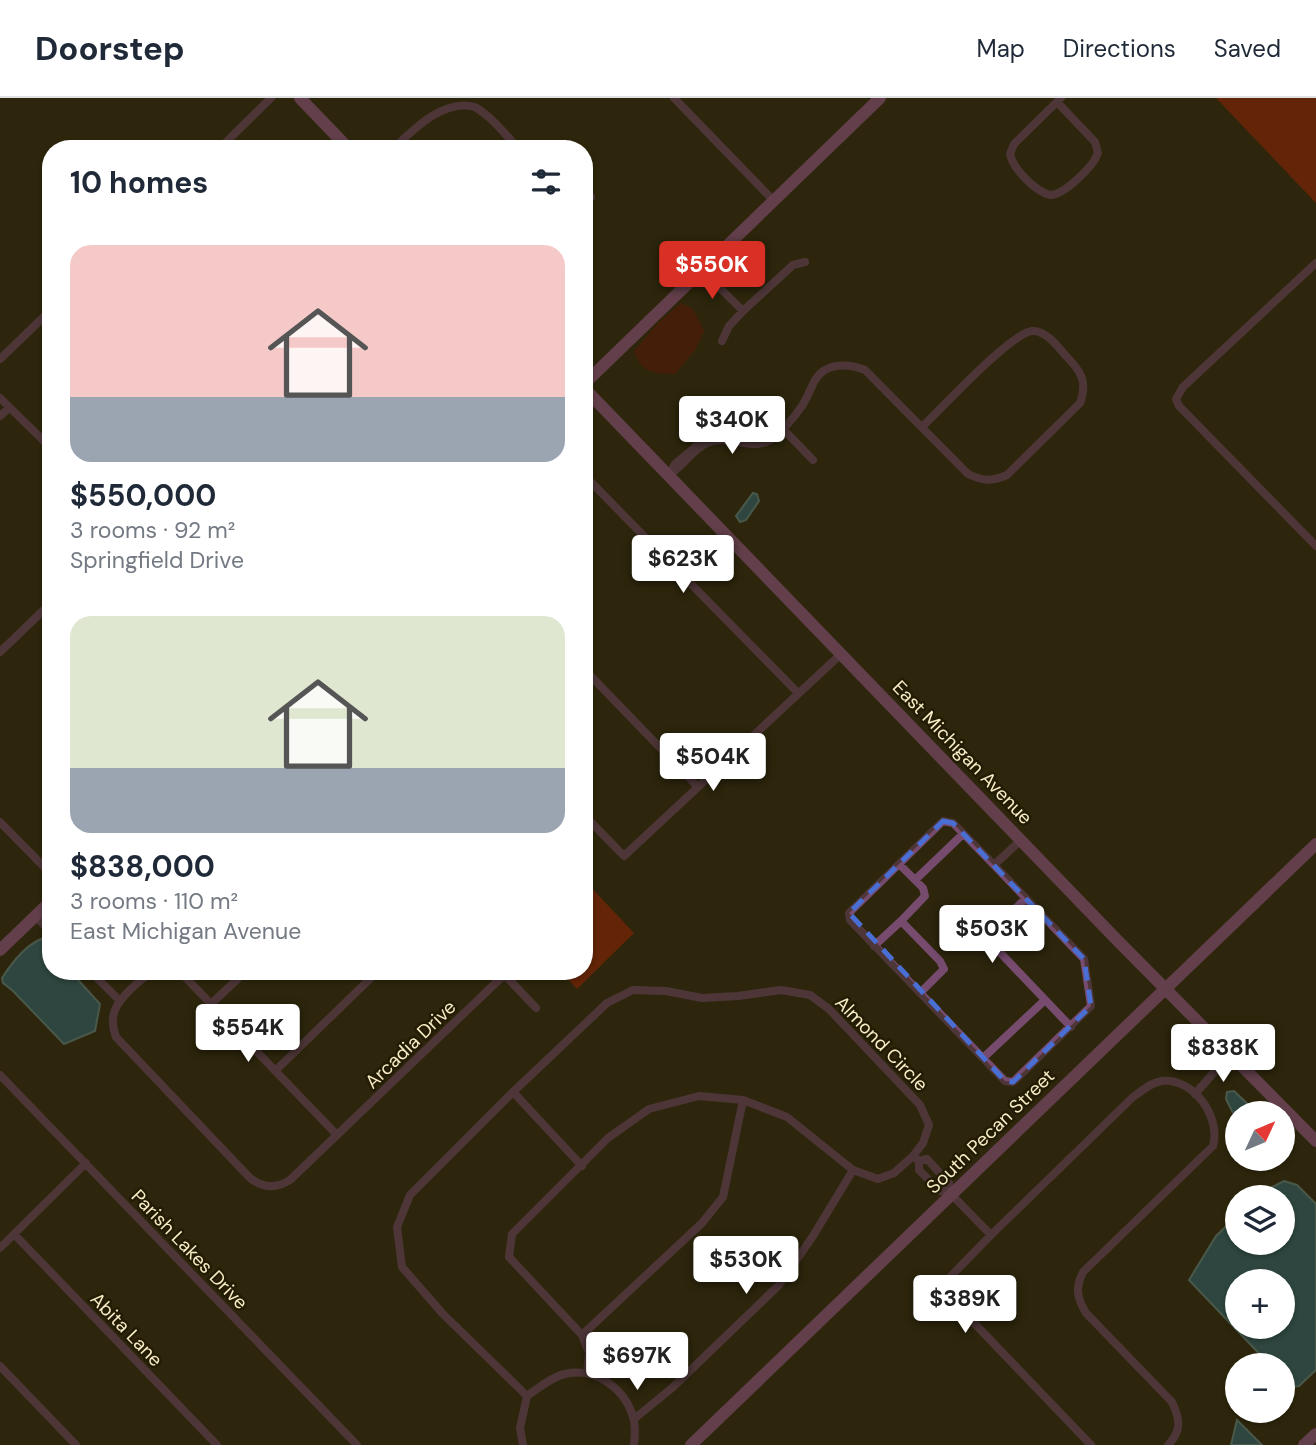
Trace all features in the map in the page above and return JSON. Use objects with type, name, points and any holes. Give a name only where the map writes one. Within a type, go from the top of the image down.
[{"type":"street","points":[[228,140],[271,98]]},
{"type":"street","points":[[300,98],[340,140]]},
{"type":"street","points":[[674,98],[774,201]]},
{"type":"street","points":[[593,377],[880,98]]},
{"type":"street","points":[[1059,100],[1095,142],[1098,153],[1094,162],[1064,191],[1050,195],[1037,188],[1014,164],[1010,154],[1014,144],[1059,100]]},
{"type":"street","points":[[403,140],[438,109],[451,103],[473,106],[510,140]]},
{"type":"street","points":[[722,341],[729,326],[743,311],[793,265],[805,262]]},
{"type":"street","points":[[1316,263],[1183,387],[1176,399],[1179,406],[1316,546]]},
{"type":"street","points":[[702,270],[743,311]]},
{"type":"street","points":[[0,359],[42,319]]},
{"type":"street","points":[[669,475],[709,442],[725,440],[755,444],[773,439],[801,408],[815,380],[824,371],[836,365],[852,364],[865,370],[968,474],[986,481],[996,480],[1007,475],[1080,403],[1084,380],[1077,367],[1050,338],[1032,331],[1013,340],[923,426]]},
{"type":"street","name":"East Michigan Avenue","points":[[593,395],[1165,989],[1316,1141]]},
{"type":"street","points":[[0,398],[42,439]]},
{"type":"street","points":[[0,416],[9,408]]},
{"type":"street","points":[[782,429],[813,460]]},
{"type":"street","points":[[593,484],[798,693]]},
{"type":"street","points":[[0,652],[42,612]]},
{"type":"street","points":[[593,824],[624,856],[841,654]]},
{"type":"street","points":[[593,678],[698,787]]},
{"type":"street","points":[[943,821],[953,823],[1084,959],[1091,1006],[1013,1082],[1005,1081],[850,920],[849,913],[899,864],[943,821]]},
{"type":"street","points":[[0,822],[42,865]]},
{"type":"street","points":[[915,880],[963,834]]},
{"type":"street","points":[[994,865],[1021,840]]},
{"type":"street","name":"South Pecan Street","points":[[691,1445],[950,1192],[1316,844]]},
{"type":"street","points":[[874,946],[925,896],[923,888],[899,864]]},
{"type":"street","points":[[1026,898],[990,934],[990,942],[1071,1027]]},
{"type":"street","points":[[0,950],[42,910]]},
{"type":"street","points":[[36,916],[42,922]]},
{"type":"street","points":[[901,920],[940,961],[944,969],[920,993]]},
{"type":"street","points":[[99,980],[119,1000],[140,980]]},
{"type":"street","points":[[188,980],[337,1136]]},
{"type":"street","points":[[211,1004],[236,980]]},
{"type":"street","points":[[275,1071],[369,980]]},
{"type":"street","name":"Arcadia Drive","points":[[119,1000],[114,1008],[112,1027],[121,1045],[256,1183],[273,1187],[290,1181],[496,980]]},
{"type":"street","points":[[510,980],[536,1008]]},
{"type":"street","name":"Almond Circle","points":[[527,1396],[443,1314],[402,1267],[397,1227],[411,1195],[513,1092],[607,1003],[633,990],[666,991],[702,998],[780,990],[810,995],[829,1009],[920,1105],[929,1125],[916,1158],[894,1173],[878,1179],[853,1170],[787,1117],[743,1100],[699,1096],[649,1109],[608,1138],[512,1234],[509,1257],[582,1335]]},
{"type":"street","points":[[983,1058],[1045,1000]]},
{"type":"street","points":[[1195,1094],[1230,1054]]},
{"type":"street","name":"Parish Lakes Drive","points":[[0,1075],[357,1445]]},
{"type":"street","points":[[1091,1445],[952,1300],[948,1288],[950,1278],[1133,1097],[1159,1081],[1173,1081],[1189,1088],[1214,1120],[1216,1134],[1213,1146],[1083,1272],[1077,1284],[1077,1299],[1086,1313],[1172,1402],[1179,1418],[1178,1430],[1168,1445]]},
{"type":"street","points":[[513,1092],[582,1166]]},
{"type":"street","points":[[587,1373],[589,1353],[582,1335],[702,1223],[723,1197],[743,1100]]},
{"type":"street","points":[[916,1158],[927,1160],[949,1183],[950,1192],[991,1235]]},
{"type":"street","points":[[0,1248],[86,1163]]},
{"type":"street","points":[[634,1419],[672,1388],[779,1285],[853,1170]]},
{"type":"street","name":"Abita Lane","points":[[14,1234],[217,1445]]},
{"type":"street","points":[[0,1366],[76,1445]]},
{"type":"street","points":[[523,1445],[520,1428],[527,1396],[565,1374],[587,1373],[612,1384],[626,1401],[634,1419],[634,1445]]},
{"type":"street","points":[[1304,1445],[1316,1434]]},
{"type":"highlighted area","points":[[943,821],[953,823],[1084,959],[1091,1006],[1013,1082],[1005,1081],[849,913]]},
{"type":"shaded area","points":[[1216,98],[1316,98],[1316,203]]},
{"type":"shaded area","points":[[681,303],[693,309],[704,331],[695,350],[675,374],[645,368],[634,351],[658,323]]},
{"type":"shaded area","points":[[593,889],[634,933],[593,973]]},
{"type":"shaded area","points":[[569,980],[586,980],[577,989]]},
{"type":"water","points":[[753,493],[757,494],[759,501],[746,520],[740,522],[736,516]]},
{"type":"water","points":[[42,940],[42,980],[78,980],[100,1004],[95,1031],[64,1044],[3,983],[2,978],[29,946]]},
{"type":"water","points":[[1234,1091],[1244,1101],[1227,1101],[1227,1092]]},
{"type":"water","points":[[1284,1181],[1297,1185],[1316,1204],[1316,1370],[1299,1386],[1295,1386],[1295,1353],[1259,1353],[1245,1339],[1295,1339],[1295,1269],[1225,1269],[1225,1318],[1189,1280],[1216,1236],[1225,1227],[1225,1255],[1295,1255],[1295,1185],[1276,1185]]},
{"type":"water","points":[[1236,1423],[1240,1423],[1262,1445],[1231,1445]]}]
